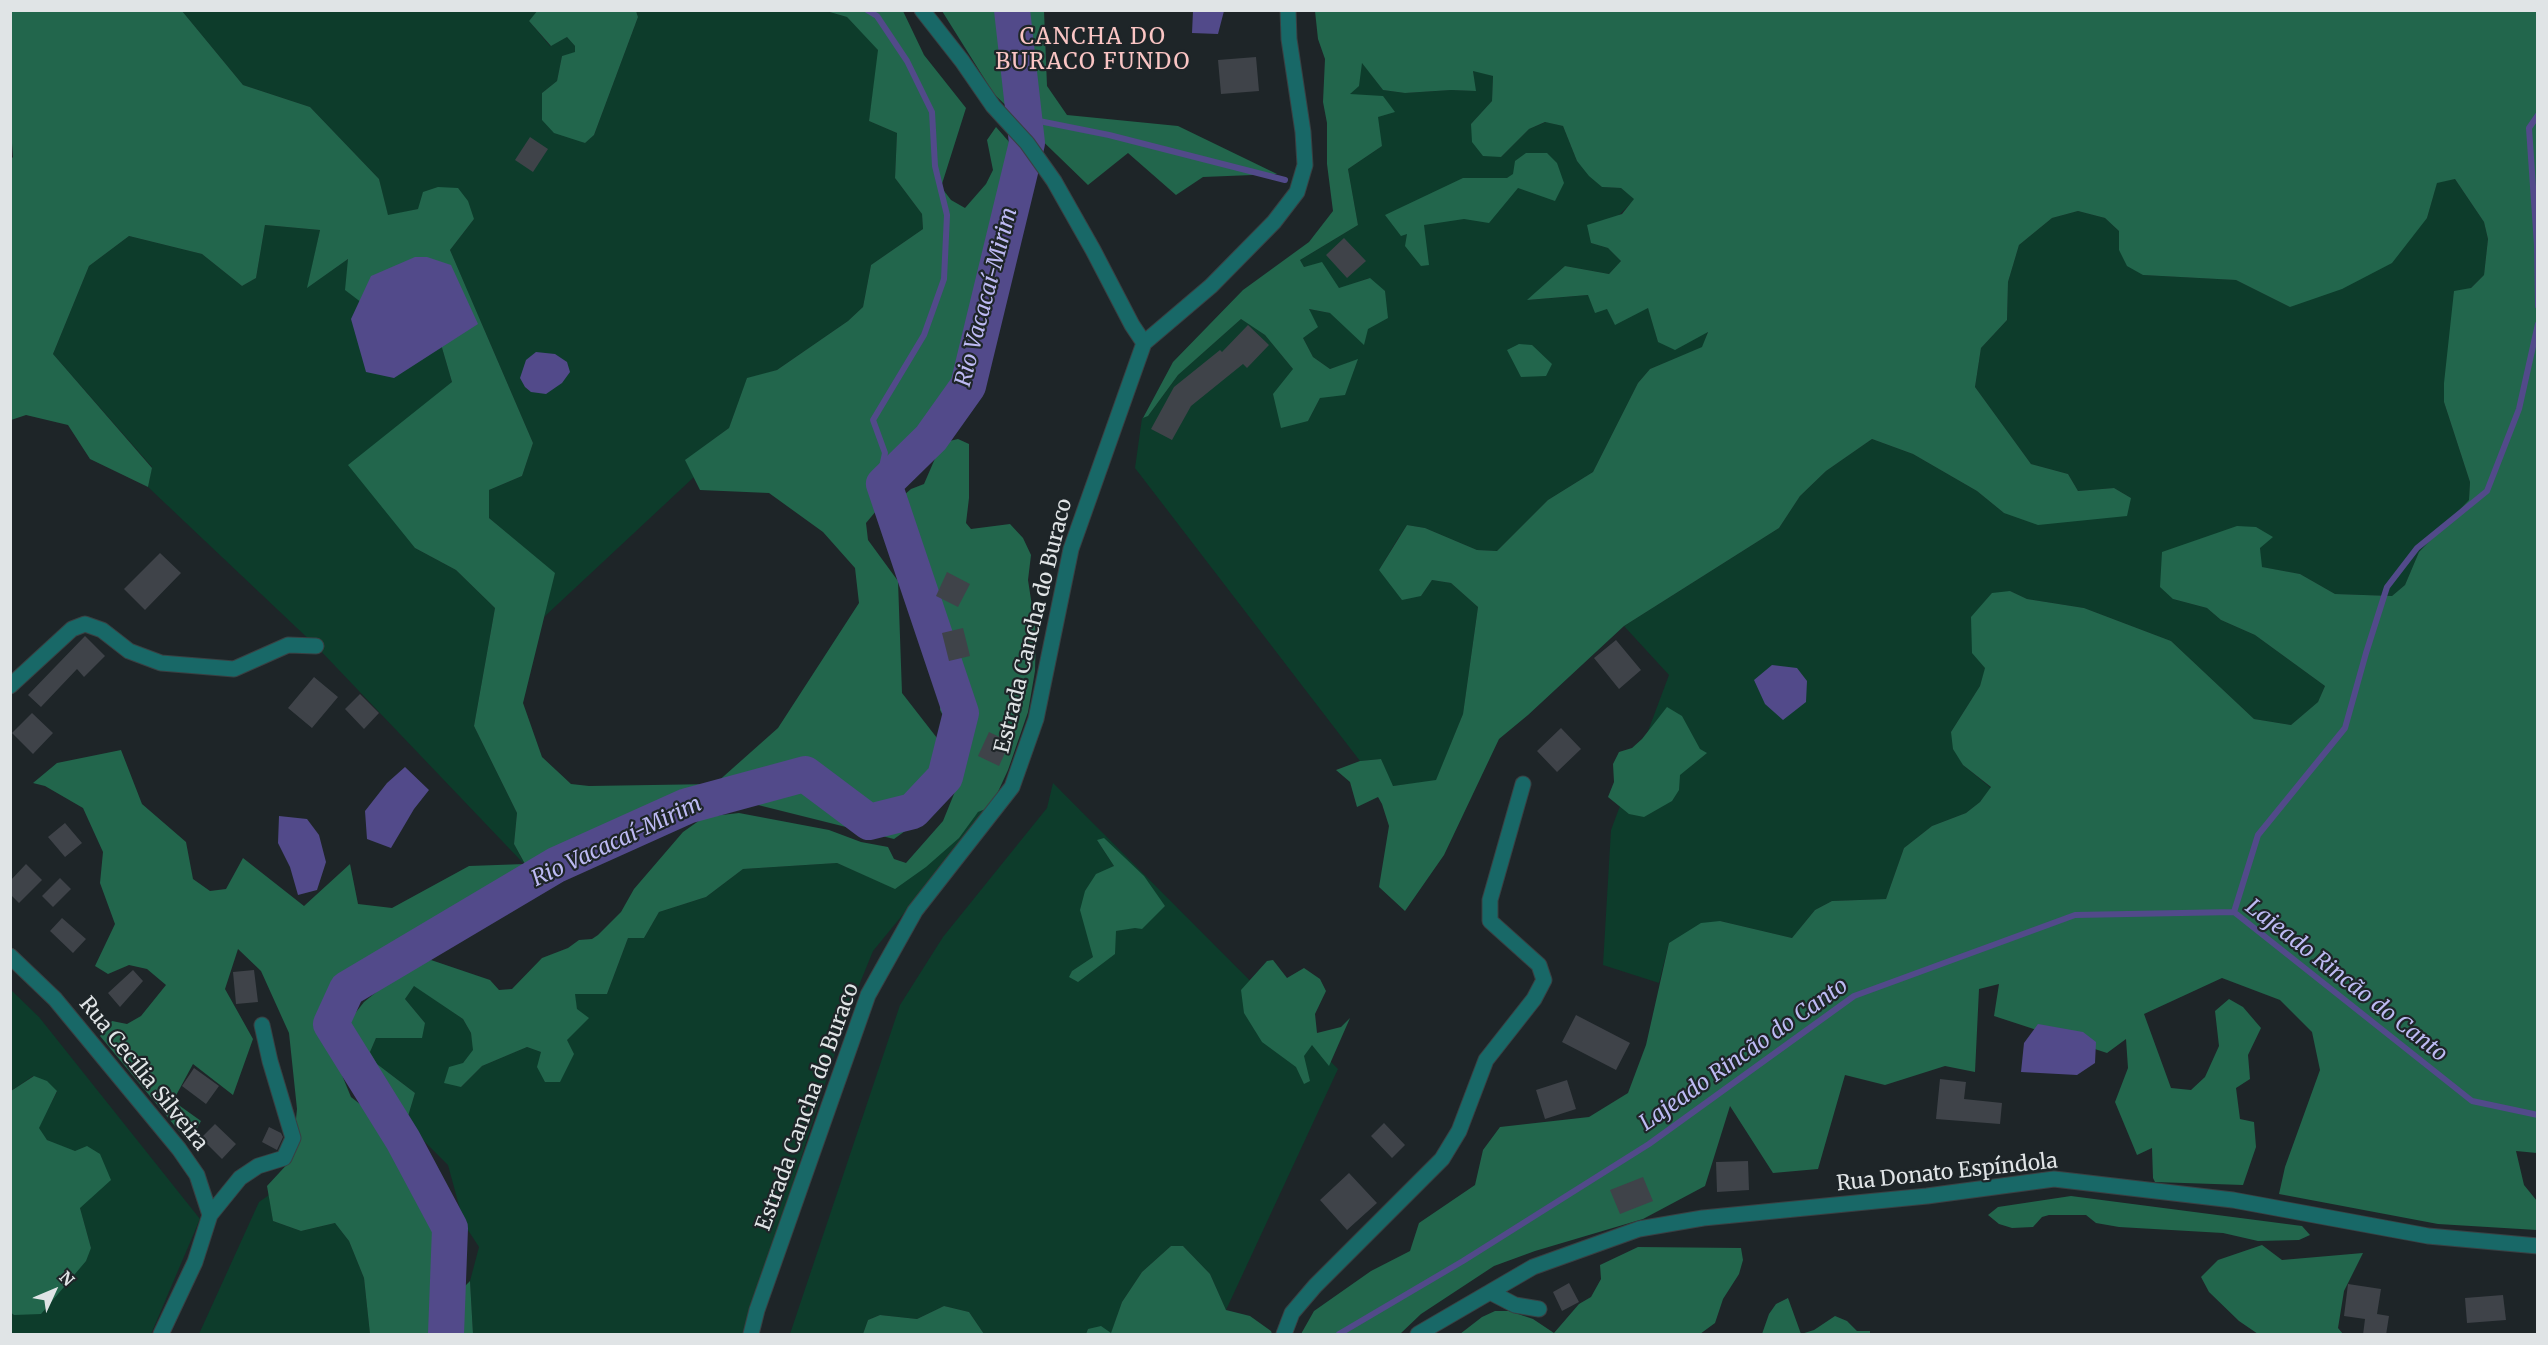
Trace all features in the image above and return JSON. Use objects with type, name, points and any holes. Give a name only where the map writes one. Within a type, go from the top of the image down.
[{"type":"street","points":[[922,10],[993,106],[1027,143],[1054,181],[1144,343],[1211,286],[1274,222],[1297,192],[1305,165],[1303,132],[1289,39],[1288,10]]},
{"type":"street","name":"Estrada Cancha do Buraco","points":[[751,1335],[757,1310],[868,995],[915,911],[1012,787],[1036,719],[1071,549],[1144,343]]},
{"type":"street","points":[[10,686],[72,629],[85,624],[102,630],[129,651],[161,663],[234,669],[288,645],[316,646]]},
{"type":"street","points":[[1284,1335],[1292,1313],[1316,1286],[1442,1159],[1459,1131],[1486,1060],[1534,999],[1544,980],[1539,965],[1490,921],[1490,900],[1523,784]]},
{"type":"street","name":"Rua Cecília Silveira","points":[[10,956],[55,999],[179,1149],[197,1175],[210,1215]]},
{"type":"street","points":[[161,1335],[195,1262],[210,1215],[240,1178],[258,1166],[284,1158],[293,1138],[270,1061],[262,1025]]},
{"type":"street","name":"Rua Donato Espíndola","points":[[1418,1335],[1533,1267],[1639,1229],[1703,1218],[1927,1196],[2054,1179],[2233,1200],[2428,1236],[2538,1246]]},
{"type":"street","points":[[1490,1292],[1515,1305],[1539,1310]]},
{"type":"green space","points":[[538,10],[636,11],[638,17],[594,135],[585,143],[554,133],[542,120],[542,93],[557,81],[562,56],[575,52],[575,46],[567,37],[551,46],[529,21]]},
{"type":"green space","points":[[11,11],[182,11],[243,85],[310,107],[379,179],[388,215],[418,209],[423,192],[438,187],[458,188],[468,201],[474,219],[450,250],[533,443],[522,476],[489,490],[489,518],[555,573],[523,703],[542,757],[571,784],[589,786],[715,784],[778,728],[859,603],[855,568],[823,532],[769,493],[700,490],[685,460],[729,428],[747,378],[777,370],[848,321],[863,307],[871,265],[923,229],[922,214],[895,178],[897,133],[869,121],[878,50],[847,17],[826,11],[903,11],[924,55],[966,108],[941,187],[951,200],[965,208],[986,184],[993,170],[987,140],[996,127],[1018,152],[989,306],[943,431],[866,523],[868,540],[898,581],[902,693],[937,738],[939,773],[919,821],[894,839],[746,802],[684,815],[635,844],[580,854],[557,883],[449,932],[329,1008],[323,1029],[351,1097],[395,1132],[455,1243],[451,1334],[370,1334],[364,1278],[349,1241],[335,1223],[301,1231],[273,1221],[267,1186],[292,1159],[297,1109],[289,1033],[261,971],[238,949],[225,989],[253,1039],[233,1095],[193,1064],[173,1101],[201,1121],[189,1143],[100,1036],[112,1021],[127,1024],[141,1016],[166,985],[147,969],[129,965],[108,974],[95,966],[115,924],[100,883],[103,852],[83,808],[45,786],[33,783],[57,763],[121,750],[142,804],[186,842],[193,879],[210,891],[226,889],[243,858],[304,906],[350,864],[358,904],[392,908],[469,866],[525,864],[514,844],[517,813],[474,726],[495,608],[456,570],[415,548],[348,465],[452,382],[438,334],[366,306],[345,290],[348,259],[307,288],[320,230],[265,225],[256,278],[242,286],[202,254],[129,236],[89,266],[53,354],[152,468],[148,487],[90,459],[68,425],[26,415],[11,420],[10,160],[13,157]]},
{"type":"green space","points":[[182,11],[538,11],[529,21],[550,46],[567,37],[575,46],[575,53],[562,56],[557,81],[542,93],[584,143],[594,135],[638,17],[636,11],[826,11],[847,17],[879,50],[869,121],[897,133],[895,178],[922,214],[923,229],[871,265],[863,307],[848,321],[777,370],[747,379],[729,428],[686,460],[694,477],[544,617],[554,573],[489,518],[489,490],[522,476],[533,443],[450,250],[474,219],[418,209],[388,216],[379,179],[310,107],[243,85]]},
{"type":"green space","points":[[942,11],[1044,11],[1047,86],[1067,115],[1178,126],[1277,174],[1203,177],[1176,195],[1128,153],[1088,185],[994,94]]},
{"type":"green space","points":[[1315,11],[2537,11],[2537,1153],[2516,1151],[2524,1185],[2537,1201],[2537,1230],[2438,1224],[2279,1194],[2285,1167],[2320,1070],[2312,1032],[2280,1000],[2222,978],[2144,1014],[2171,1088],[2191,1090],[2205,1077],[2219,1046],[2215,1011],[2229,999],[2243,1007],[2261,1028],[2248,1055],[2250,1079],[2236,1088],[2240,1119],[2254,1122],[2256,1147],[2243,1185],[2155,1182],[2152,1148],[2137,1155],[2115,1102],[2128,1068],[2126,1039],[2107,1053],[1994,1016],[1999,984],[1979,989],[1975,1072],[1945,1066],[1885,1085],[1845,1075],[1818,1169],[1773,1173],[1730,1106],[1705,1186],[1643,1219],[1535,1251],[1494,1266],[1421,1314],[1400,1334],[1301,1334],[1314,1311],[1371,1271],[1410,1251],[1419,1223],[1475,1185],[1483,1150],[1500,1127],[1589,1117],[1628,1093],[1646,1045],[1669,943],[1701,923],[1720,921],[1792,938],[1815,910],[1832,901],[1886,899],[1904,848],[1932,826],[1966,813],[1980,802],[1991,787],[1963,765],[1953,749],[1951,732],[1980,686],[1985,668],[1972,653],[1971,617],[1992,593],[2010,591],[2027,599],[2084,608],[2171,641],[2254,719],[2291,725],[2318,702],[2325,686],[2255,635],[2221,620],[2207,608],[2173,599],[2160,587],[2162,552],[2237,526],[2256,527],[2273,537],[2260,548],[2262,567],[2300,574],[2335,594],[2392,596],[2405,585],[2419,552],[2469,500],[2470,482],[2444,402],[2444,383],[2454,291],[2471,288],[2484,275],[2488,239],[2484,222],[2455,179],[2437,183],[2427,218],[2392,263],[2342,289],[2290,307],[2236,280],[2143,275],[2127,266],[2119,250],[2119,231],[2105,218],[2078,211],[2052,218],[2019,245],[2008,282],[2007,320],[1981,348],[1975,387],[2031,464],[2068,474],[2078,491],[2114,488],[2131,498],[2127,516],[2038,525],[2004,513],[1977,491],[1913,454],[1872,439],[1826,471],[1800,496],[1779,528],[1624,626],[1499,739],[1444,855],[1405,911],[1379,887],[1389,826],[1382,804],[1378,797],[1357,807],[1350,782],[1336,770],[1360,761],[1381,759],[1393,786],[1436,780],[1463,714],[1478,607],[1451,583],[1432,580],[1421,596],[1402,600],[1379,570],[1407,525],[1425,528],[1477,550],[1497,551],[1548,500],[1593,472],[1638,383],[1650,369],[1702,347],[1708,332],[1675,350],[1658,342],[1648,308],[1615,325],[1607,309],[1595,313],[1588,295],[1527,300],[1565,266],[1609,274],[1621,261],[1608,248],[1591,243],[1587,225],[1622,214],[1634,199],[1621,188],[1602,187],[1589,176],[1577,161],[1563,126],[1545,122],[1529,129],[1501,157],[1483,156],[1472,142],[1471,124],[1492,101],[1493,76],[1473,71],[1476,91],[1405,93],[1383,90],[1362,63],[1359,86],[1350,94],[1383,96],[1395,112],[1378,117],[1382,146],[1348,169],[1358,225],[1300,260],[1304,267],[1322,262],[1339,288],[1370,278],[1385,291],[1388,318],[1368,329],[1364,345],[1330,313],[1309,309],[1318,327],[1303,338],[1313,357],[1330,369],[1358,359],[1345,395],[1320,398],[1308,421],[1281,428],[1273,394],[1293,369],[1265,335],[1241,319],[1178,375],[1148,416],[1143,418],[1173,362],[1243,290],[1309,242],[1333,211],[1327,164],[1327,123],[1323,102],[1325,59],[1318,39]]},
{"type":"green space","points":[[1362,62],[1383,90],[1405,93],[1475,91],[1473,70],[1493,76],[1492,101],[1471,124],[1501,157],[1529,129],[1546,122],[1563,126],[1577,161],[1602,187],[1621,188],[1635,199],[1591,243],[1608,248],[1621,261],[1609,274],[1565,266],[1528,300],[1589,295],[1607,308],[1648,307],[1658,342],[1708,331],[1703,347],[1650,369],[1638,383],[1593,472],[1548,500],[1497,551],[1477,550],[1425,528],[1407,525],[1379,570],[1421,596],[1432,580],[1451,583],[1478,607],[1463,714],[1436,781],[1392,786],[1381,759],[1360,761],[1135,468],[1142,418],[1148,416],[1178,375],[1241,319],[1265,335],[1293,369],[1308,421],[1320,398],[1357,360],[1330,369],[1313,357],[1303,338],[1308,309],[1330,313],[1369,278],[1339,289],[1322,263],[1304,267],[1300,260],[1358,225],[1348,169],[1382,146],[1349,94]]},
{"type":"green space","points":[[1526,153],[1547,153],[1557,163],[1564,183],[1555,201],[1518,188],[1489,223],[1464,219],[1424,225],[1429,265],[1421,266],[1405,246],[1407,234],[1401,236],[1385,215],[1463,178],[1507,178],[1513,174],[1515,161]]},
{"type":"green space","points":[[2455,179],[2484,222],[2488,239],[2484,275],[2471,288],[2444,402],[2470,482],[2469,500],[2419,552],[2405,585],[2392,596],[2335,594],[2300,574],[2261,567],[2260,548],[2173,599],[2207,608],[2221,620],[2255,635],[2325,686],[2318,702],[2291,725],[2254,719],[2171,641],[2084,608],[2027,599],[2010,591],[1980,686],[1951,732],[1963,765],[1991,788],[1980,802],[1966,813],[1932,826],[1904,848],[1886,899],[1832,901],[1815,910],[1792,938],[1720,921],[1669,943],[1659,983],[1603,965],[1611,830],[1669,675],[1624,626],[1779,528],[1800,496],[1826,471],[1872,439],[1913,454],[1977,491],[2004,513],[2131,498],[2114,488],[2078,491],[2068,474],[2031,464],[1975,387],[1981,348],[2007,320],[2008,282],[2019,245],[2052,218],[2078,211],[2105,218],[2119,231],[2119,250],[2143,275],[2236,280],[2290,307],[2427,218],[2437,182]]},
{"type":"green space","points":[[265,225],[320,230],[308,287],[348,259],[438,334],[452,382],[415,548],[456,570],[495,608],[474,726],[517,813],[514,844],[525,865],[316,646],[148,487],[152,467],[53,354],[89,266],[129,236],[202,254],[242,286],[256,278]]},
{"type":"green space","points":[[1519,344],[1532,345],[1552,364],[1546,376],[1521,377],[1507,350]]},
{"type":"green space","points":[[958,439],[969,444],[969,498],[966,523],[971,529],[1010,524],[1023,538],[1031,555],[1028,580],[1036,632],[1035,671],[1028,712],[1008,770],[991,807],[978,812],[959,838],[926,867],[895,889],[837,863],[743,869],[706,897],[659,912],[644,938],[628,938],[607,994],[575,994],[577,1009],[589,1018],[567,1040],[574,1054],[560,1082],[545,1082],[537,1067],[541,1052],[527,1047],[482,1066],[461,1087],[444,1083],[449,1067],[463,1063],[473,1050],[471,1033],[463,1019],[414,986],[405,999],[425,1023],[422,1038],[376,1038],[370,1052],[377,1064],[415,1093],[406,1123],[384,1096],[357,1055],[349,1021],[364,1002],[406,968],[431,960],[490,980],[499,990],[512,989],[542,958],[568,948],[579,940],[592,939],[598,935],[621,912],[634,889],[683,832],[700,820],[713,816],[739,813],[829,830],[861,842],[888,847],[894,859],[906,863],[943,821],[956,789],[950,729],[940,710],[940,675],[923,645],[905,573],[883,536],[882,529],[888,509],[911,489],[924,484],[940,447],[945,442]]},
{"type":"green space","points":[[1667,707],[1682,716],[1700,749],[1707,753],[1680,775],[1679,790],[1672,801],[1644,817],[1629,814],[1608,797],[1614,782],[1613,764],[1619,752],[1632,748],[1642,739]]},
{"type":"green space","points":[[1053,783],[1338,1069],[1226,1310],[1210,1274],[1183,1246],[1171,1246],[1142,1272],[1122,1302],[1111,1334],[1088,1329],[1086,1334],[984,1334],[969,1312],[944,1306],[917,1319],[880,1315],[868,1320],[863,1334],[790,1334],[900,1005],[943,937],[1047,808]],"holes":[[[1097,840],[1165,906],[1135,927],[1116,931],[1078,981],[1073,971],[1093,957],[1114,866]]]},
{"type":"green space","points":[[991,807],[873,951],[849,1010],[744,1334],[473,1334],[470,1281],[479,1247],[464,1224],[448,1165],[406,1123],[415,1093],[377,1064],[370,1052],[376,1038],[425,1023],[405,999],[414,985],[463,1019],[471,1033],[474,1050],[463,1063],[461,1087],[482,1066],[527,1047],[541,1052],[567,1040],[577,1009],[574,994],[607,994],[628,938],[644,938],[659,912],[706,897],[743,869],[837,863],[895,888],[978,812]]},
{"type":"green space","points":[[1104,838],[1144,876],[1165,906],[1142,929],[1116,931],[1115,954],[1078,982],[1069,977],[1072,971],[1093,957],[1080,910],[1085,891],[1096,874],[1114,866],[1097,840]]},
{"type":"green space","points":[[1273,960],[1287,978],[1304,968],[1320,979],[1326,991],[1315,1014],[1317,1033],[1341,1027],[1350,1018],[1329,1066],[1312,1045],[1304,1056],[1310,1081],[1304,1084],[1296,1067],[1262,1042],[1244,1013],[1241,990],[1267,961]]},
{"type":"green space","points":[[10,989],[39,1017],[200,1219],[151,1334],[11,1334],[11,1312],[14,1315],[91,1248],[80,1208],[75,1152],[47,1140],[38,1128],[57,1092],[33,1076],[11,1091]]},
{"type":"green space","points":[[34,1076],[47,1081],[57,1091],[39,1128],[47,1140],[75,1151],[87,1146],[100,1154],[111,1180],[80,1208],[91,1248],[86,1261],[41,1314],[14,1315],[10,1312],[11,1091]]},
{"type":"green space","points":[[269,1195],[273,1221],[301,1231],[335,1223],[349,1241],[364,1278],[370,1334],[199,1334],[259,1202]]},
{"type":"green space","points":[[2071,1196],[2302,1226],[2310,1235],[2299,1240],[2258,1241],[2223,1233],[2119,1227],[2096,1223],[2086,1215],[2049,1215],[2042,1217],[2033,1227],[2012,1228],[1999,1224],[1988,1215],[1998,1207]]},
{"type":"green space","points":[[2262,1245],[2282,1260],[2363,1253],[2344,1291],[2338,1328],[2343,1334],[2258,1334],[2239,1321],[2209,1292],[2201,1277],[2218,1260]]},
{"type":"green space","points":[[1171,1246],[1183,1246],[1210,1274],[1226,1310],[1250,1316],[1272,1334],[1086,1334],[1088,1329],[1101,1326],[1111,1333],[1122,1302],[1142,1272]]},
{"type":"green space","points":[[1638,1247],[1741,1248],[1743,1260],[1739,1274],[1723,1299],[1715,1323],[1700,1334],[1460,1334],[1482,1317],[1495,1311],[1509,1311],[1533,1319],[1554,1333],[1579,1304],[1591,1297],[1601,1279],[1600,1265]]},
{"type":"green space","points":[[470,1281],[473,1334],[462,1334],[465,1286]]},
{"type":"green space","points":[[1788,1298],[1801,1334],[1762,1334],[1769,1314],[1776,1304]]},
{"type":"green space","points":[[944,1306],[969,1312],[984,1334],[863,1334],[868,1320],[880,1315],[917,1319]]},
{"type":"green space","points":[[1835,1316],[1847,1321],[1857,1331],[1870,1331],[1870,1334],[1801,1334],[1814,1330]]},
{"type":"shaded area","points":[[1193,11],[1224,11],[1218,34],[1192,33]]},
{"type":"shaded area","points":[[415,257],[427,257],[451,265],[478,324],[394,378],[366,372],[351,319],[371,276]]},
{"type":"shaded area","points":[[536,352],[555,354],[567,362],[570,372],[562,383],[546,394],[531,392],[520,378],[526,360]]},
{"type":"shaded area","points":[[1772,665],[1797,668],[1807,681],[1806,702],[1783,720],[1765,704],[1754,680]]},
{"type":"shaded area","points":[[405,767],[429,790],[414,809],[391,848],[367,839],[365,811],[387,783]]},
{"type":"shaded area","points":[[279,816],[307,819],[319,835],[326,862],[317,890],[298,895],[290,867],[278,843]]},
{"type":"shaded area","points":[[2038,1024],[2083,1032],[2096,1042],[2095,1063],[2077,1075],[2021,1072],[2024,1043]]},
{"type":"building","points":[[1256,57],[1259,91],[1221,94],[1218,60]]},
{"type":"building","points":[[530,137],[548,149],[533,172],[515,160]]},
{"type":"building","points":[[1344,238],[1366,261],[1347,278],[1326,255]]},
{"type":"building","points":[[1248,325],[1269,345],[1247,368],[1243,364],[1191,406],[1172,440],[1151,429],[1174,387],[1220,350],[1222,352]]},
{"type":"building","points":[[160,553],[181,573],[145,610],[124,589]]},
{"type":"building","points":[[947,572],[970,584],[958,607],[936,596]]},
{"type":"building","points":[[963,628],[970,656],[949,661],[942,633]]},
{"type":"building","points":[[85,636],[105,656],[84,677],[77,669],[41,707],[28,695]]},
{"type":"building","points":[[1616,640],[1641,670],[1619,689],[1594,658]]},
{"type":"building","points":[[314,677],[338,697],[312,728],[288,708]]},
{"type":"building","points":[[360,694],[379,713],[364,729],[345,709]]},
{"type":"building","points":[[32,713],[53,733],[33,754],[12,733]]},
{"type":"building","points":[[1561,728],[1581,749],[1557,772],[1537,751]]},
{"type":"building","points":[[989,732],[1010,742],[999,766],[978,756]]},
{"type":"building","points":[[65,823],[82,843],[65,857],[48,837]]},
{"type":"building","points":[[26,864],[42,880],[19,903],[10,894],[10,881]]},
{"type":"building","points":[[60,878],[71,889],[53,907],[42,896]]},
{"type":"building","points":[[62,918],[86,939],[73,953],[50,931]]},
{"type":"building","points":[[133,970],[143,981],[120,1007],[108,993]]},
{"type":"building","points":[[254,970],[258,1002],[236,1004],[233,972]]},
{"type":"building","points":[[1576,1015],[1630,1043],[1616,1070],[1562,1042]]},
{"type":"building","points":[[194,1068],[219,1086],[206,1104],[182,1086]]},
{"type":"building","points":[[1940,1079],[1966,1082],[1964,1099],[2002,1103],[2000,1124],[1936,1119]]},
{"type":"building","points":[[1567,1080],[1576,1109],[1545,1119],[1536,1090]]},
{"type":"building","points":[[1384,1123],[1405,1145],[1392,1158],[1371,1136]]},
{"type":"building","points":[[215,1124],[236,1144],[222,1159],[201,1138]]},
{"type":"building","points":[[269,1127],[281,1133],[283,1137],[277,1150],[262,1142]]},
{"type":"building","points":[[1748,1161],[1749,1190],[1717,1192],[1716,1162]]},
{"type":"building","points":[[1349,1173],[1377,1203],[1347,1230],[1320,1200]]},
{"type":"building","points":[[1643,1177],[1653,1201],[1620,1214],[1610,1190]]},
{"type":"building","points":[[1569,1283],[1579,1302],[1562,1311],[1553,1292]]},
{"type":"building","points":[[2348,1284],[2381,1289],[2377,1314],[2389,1316],[2386,1335],[2363,1335],[2365,1319],[2344,1316]]},
{"type":"building","points":[[2503,1295],[2506,1320],[2467,1323],[2465,1298]]},
{"type":"waterway","points":[[867,10],[877,16],[907,61],[932,112],[935,166],[947,215],[944,279],[924,335],[873,420],[885,453],[882,467],[884,484]]},
{"type":"waterway","name":"Rio Vacacaí-Mirim","points":[[446,1334],[450,1228],[403,1140],[331,1024],[347,989],[556,865],[687,806],[805,774],[869,822],[913,811],[945,777],[961,713],[884,484],[931,438],[968,386],[1027,143],[1012,10]]},
{"type":"waterway","points":[[2538,115],[2529,128],[2537,245],[2538,306]]},
{"type":"waterway","points":[[1024,118],[1109,135],[1285,180]]},
{"type":"waterway","points":[[2234,912],[2258,835],[2345,728],[2387,587],[2417,548],[2487,491],[2519,409],[2538,324]]},
{"type":"waterway","name":"Lajeado Rincão do Canto","points":[[1339,1334],[1463,1261],[1649,1144],[1854,996],[2075,915],[2234,912],[2472,1101],[2538,1115]]},
{"type":"district","name":"CANCHA DO BURACO FUNDO","points":[[1093,50]]}]
